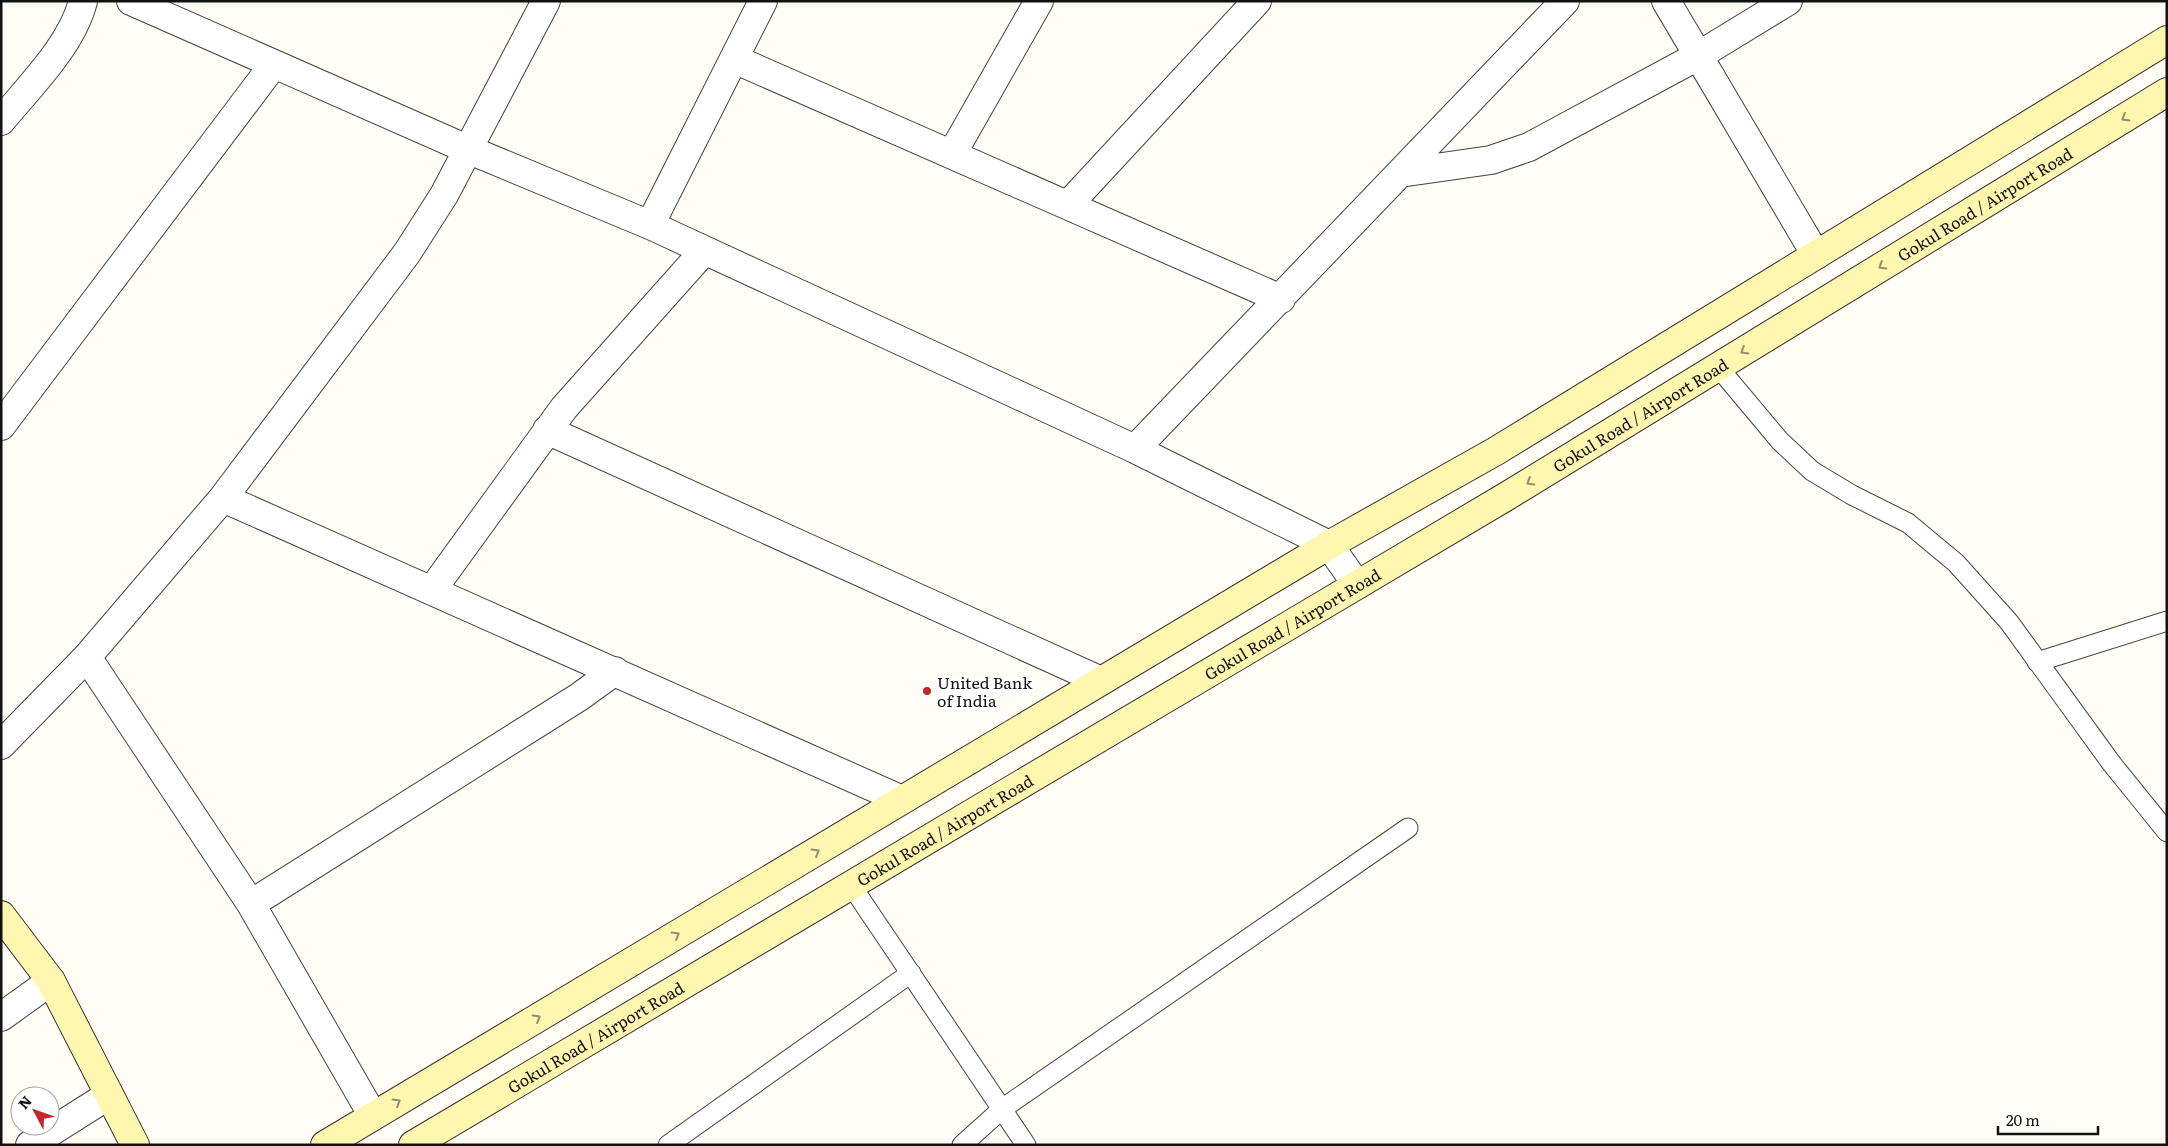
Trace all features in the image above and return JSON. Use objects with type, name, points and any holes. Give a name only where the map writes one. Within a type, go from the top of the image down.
[{"type":"main road","points":[[325,1145],[1329,545],[1496,450],[2167,40]]},
{"type":"main road","name":"Gokul Road / Airport Road","points":[[413,1145],[1357,585],[2167,92]]},
{"type":"main road","points":[[1,914],[50,981],[135,1145]]},
{"type":"street","points":[[1,122],[57,52],[74,26],[82,1]]},
{"type":"street","points":[[131,1],[467,149],[650,225],[1136,450],[1329,545],[1357,585]]},
{"type":"street","points":[[1,745],[87,657],[223,498],[407,253],[444,195],[546,1]]},
{"type":"street","points":[[650,225],[763,1]]},
{"type":"street","points":[[952,154],[1039,1]]},
{"type":"street","points":[[1068,205],[1257,1]]},
{"type":"street","points":[[1136,450],[1565,1]]},
{"type":"street","points":[[1666,1],[1816,255]]},
{"type":"street","points":[[1400,174],[1491,160],[1529,147],[1698,56],[1788,1]]},
{"type":"street","points":[[734,59],[1280,299]]},
{"type":"street","points":[[1,426],[274,64]]},
{"type":"street","points":[[432,590],[564,408],[704,251]]},
{"type":"street","points":[[547,430],[1101,681]]},
{"type":"street","points":[[223,498],[902,800]]},
{"type":"street","points":[[87,657],[251,904],[373,1116]]},
{"type":"street","points":[[251,904],[615,672]]},
{"type":"street","points":[[1,1017],[50,981]]},
{"type":"street","points":[[30,1145],[109,1095]]},
{"type":"lane","points":[[1718,367],[1780,441],[1812,471],[1852,495],[1908,523],[1956,563],[2009,622],[2112,764],[2167,832]]},
{"type":"lane","points":[[2038,662],[2167,621]]},
{"type":"lane","points":[[962,1145],[1002,1109],[1408,828]]},
{"type":"lane","points":[[851,885],[1026,1145]]},
{"type":"lane","points":[[668,1145],[911,973]]},
{"type":"place","name":"United Bank of India","points":[[927,691]]}]
